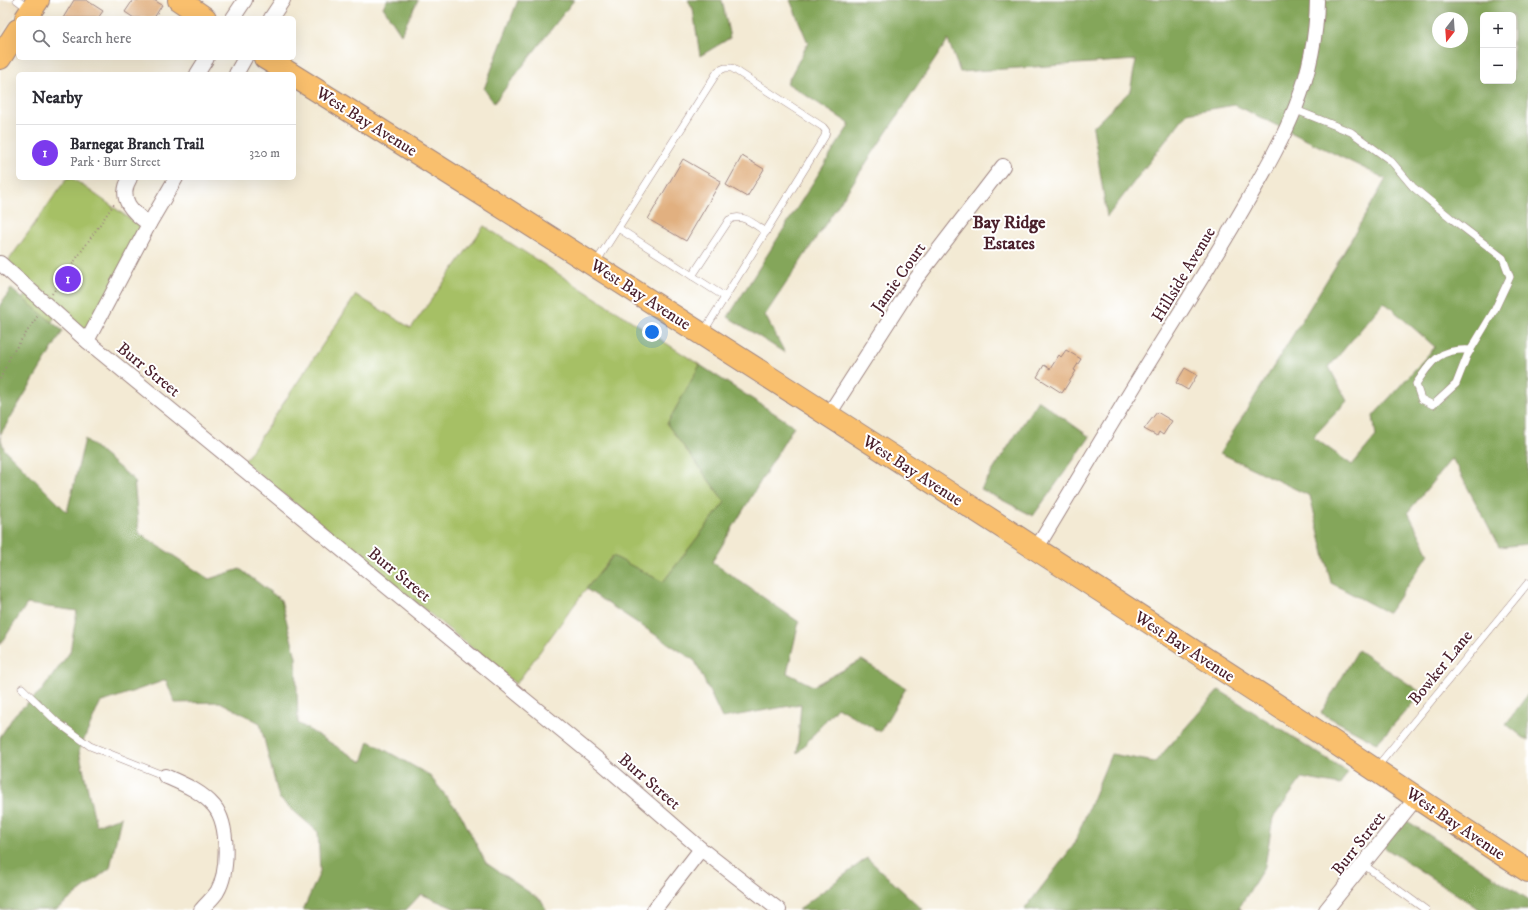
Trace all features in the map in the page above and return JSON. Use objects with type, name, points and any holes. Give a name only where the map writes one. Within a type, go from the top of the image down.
[{"type":"main road","points":[[179,0],[202,16]]},
{"type":"main road","points":[[0,58],[16,33]]},
{"type":"main road","points":[[268,60],[288,72]]},
{"type":"main road","name":"West Bay Avenue","points":[[296,77],[595,264],[829,414],[1375,769],[1528,871]]},
{"type":"street","points":[[234,16],[245,0]]},
{"type":"street","points":[[272,16],[283,0]]},
{"type":"street","name":"Hillside Avenue","points":[[1036,550],[1201,280],[1280,143],[1296,110],[1307,79],[1314,48],[1317,0]]},
{"type":"street","points":[[198,72],[206,60]]},
{"type":"street","points":[[237,72],[244,60]]},
{"type":"street","name":"Jamie Court","points":[[829,414],[916,280],[1003,166]]},
{"type":"street","points":[[87,341],[149,224],[175,180]]},
{"type":"street","points":[[128,183],[125,196],[128,204],[134,214],[149,224]]},
{"type":"street","name":"Burr Street","points":[[0,263],[65,323],[596,758],[701,848],[779,910]]},
{"type":"street","points":[[165,776],[193,788],[215,807],[226,835],[225,866],[217,891],[201,910]]},
{"type":"street","name":"Burr Street","points":[[1326,910],[1364,865],[1417,797]]},
{"type":"street","points":[[654,910],[701,848]]},
{"type":"lane","points":[[595,264],[718,71],[728,68],[763,87],[823,127],[826,131],[824,140],[702,333]]},
{"type":"lane","points":[[1296,110],[1351,132],[1391,161],[1414,187],[1452,219],[1503,258],[1510,277],[1494,312],[1471,350],[1456,384],[1433,405],[1420,399],[1416,384],[1430,362],[1454,349],[1471,350]]},
{"type":"lane","points":[[692,276],[729,220],[734,217],[741,217],[766,232]]},
{"type":"lane","points":[[618,228],[725,297]]},
{"type":"lane","name":"Bowker Lane","points":[[1375,769],[1528,583]]},
{"type":"lane","points":[[22,688],[57,722],[90,746],[165,776]]},
{"type":"lane","points":[[1364,865],[1426,910]]},
{"type":"path","points":[[50,298],[128,183]]},
{"type":"path","points":[[0,379],[11,355],[40,313]]},
{"type":"shaded area","points":[[0,0],[25,0],[0,37]]},
{"type":"green space","points":[[387,0],[418,0],[401,34],[383,7]]},
{"type":"green space","points":[[518,0],[574,0],[494,103],[484,89]]},
{"type":"green space","points":[[688,0],[722,0],[730,38],[700,56],[693,9]]},
{"type":"green space","points":[[790,0],[1528,0],[1528,544],[1499,547],[1452,458],[1408,512],[1429,554],[1388,613],[1331,583],[1310,496],[1220,453],[1338,262],[1386,179],[1235,105],[1187,113],[1107,217],[1093,127],[1130,91],[1136,60],[960,72],[948,40],[765,315],[785,353],[728,317],[850,124],[787,83],[808,43]],"holes":[[[1384,302],[1435,347],[1373,416],[1376,436],[1352,465],[1313,437],[1347,401],[1329,367]]]},
{"type":"green space","points":[[66,180],[75,180],[146,230],[87,341],[56,315],[42,338],[0,332],[28,291],[4,267]]},
{"type":"green space","points":[[484,226],[700,365],[667,424],[725,502],[663,582],[612,556],[516,684],[244,462],[356,295],[411,328]]},
{"type":"green space","points":[[11,289],[63,331],[0,435],[0,305]]},
{"type":"green space","points":[[700,365],[794,426],[712,562],[799,622],[787,673],[813,686],[862,660],[906,688],[880,732],[837,707],[797,754],[801,704],[722,718],[695,661],[586,589],[613,556],[663,582],[725,502],[667,424]]},
{"type":"green space","points":[[1038,400],[1090,437],[1033,516],[981,489]]},
{"type":"green space","points":[[0,436],[4,449],[67,512],[85,439],[134,480],[139,533],[209,579],[240,569],[281,600],[296,657],[298,723],[362,762],[369,741],[429,775],[460,813],[486,863],[542,901],[546,910],[458,910],[421,894],[406,910],[303,910],[320,872],[318,832],[279,798],[260,723],[220,702],[175,703],[166,680],[100,703],[79,751],[96,825],[121,817],[110,868],[56,910],[0,910],[0,737],[15,714],[42,690],[70,652],[77,611],[27,604],[0,645]]},
{"type":"green space","points":[[1358,650],[1422,693],[1377,743],[1321,713]]},
{"type":"green space","points":[[1219,690],[1348,772],[1340,785],[1302,778],[1273,818],[1265,866],[1239,908],[1242,910],[1024,910],[1073,846],[1111,754],[1155,762]]},
{"type":"green space","points":[[1528,694],[1528,741],[1506,724]]},
{"type":"green space","points":[[1398,815],[1528,899],[1528,910],[1481,910],[1376,842]]},
{"type":"green space","points":[[867,858],[923,910],[798,910]]},
{"type":"building","points":[[74,0],[86,0],[103,11],[99,16],[64,16]]},
{"type":"building","points":[[133,0],[154,0],[162,5],[155,16],[131,16],[125,12]]},
{"type":"building","points":[[742,156],[764,169],[747,197],[726,185]]},
{"type":"building","points":[[683,159],[721,181],[686,241],[648,219]]},
{"type":"building","points":[[1066,350],[1081,359],[1074,370],[1076,371],[1062,393],[1037,377],[1044,365],[1050,369],[1059,355],[1061,357]]},
{"type":"building","points":[[1185,368],[1197,375],[1188,390],[1176,383]]},
{"type":"building","points":[[1157,412],[1172,421],[1163,435],[1159,432],[1157,436],[1144,429]]},
{"type":"place","name":"Barnegat Branch Trail","points":[[68,279]]},
{"type":"district","name":"Bay Ridge Estates","points":[[1009,232]]}]
